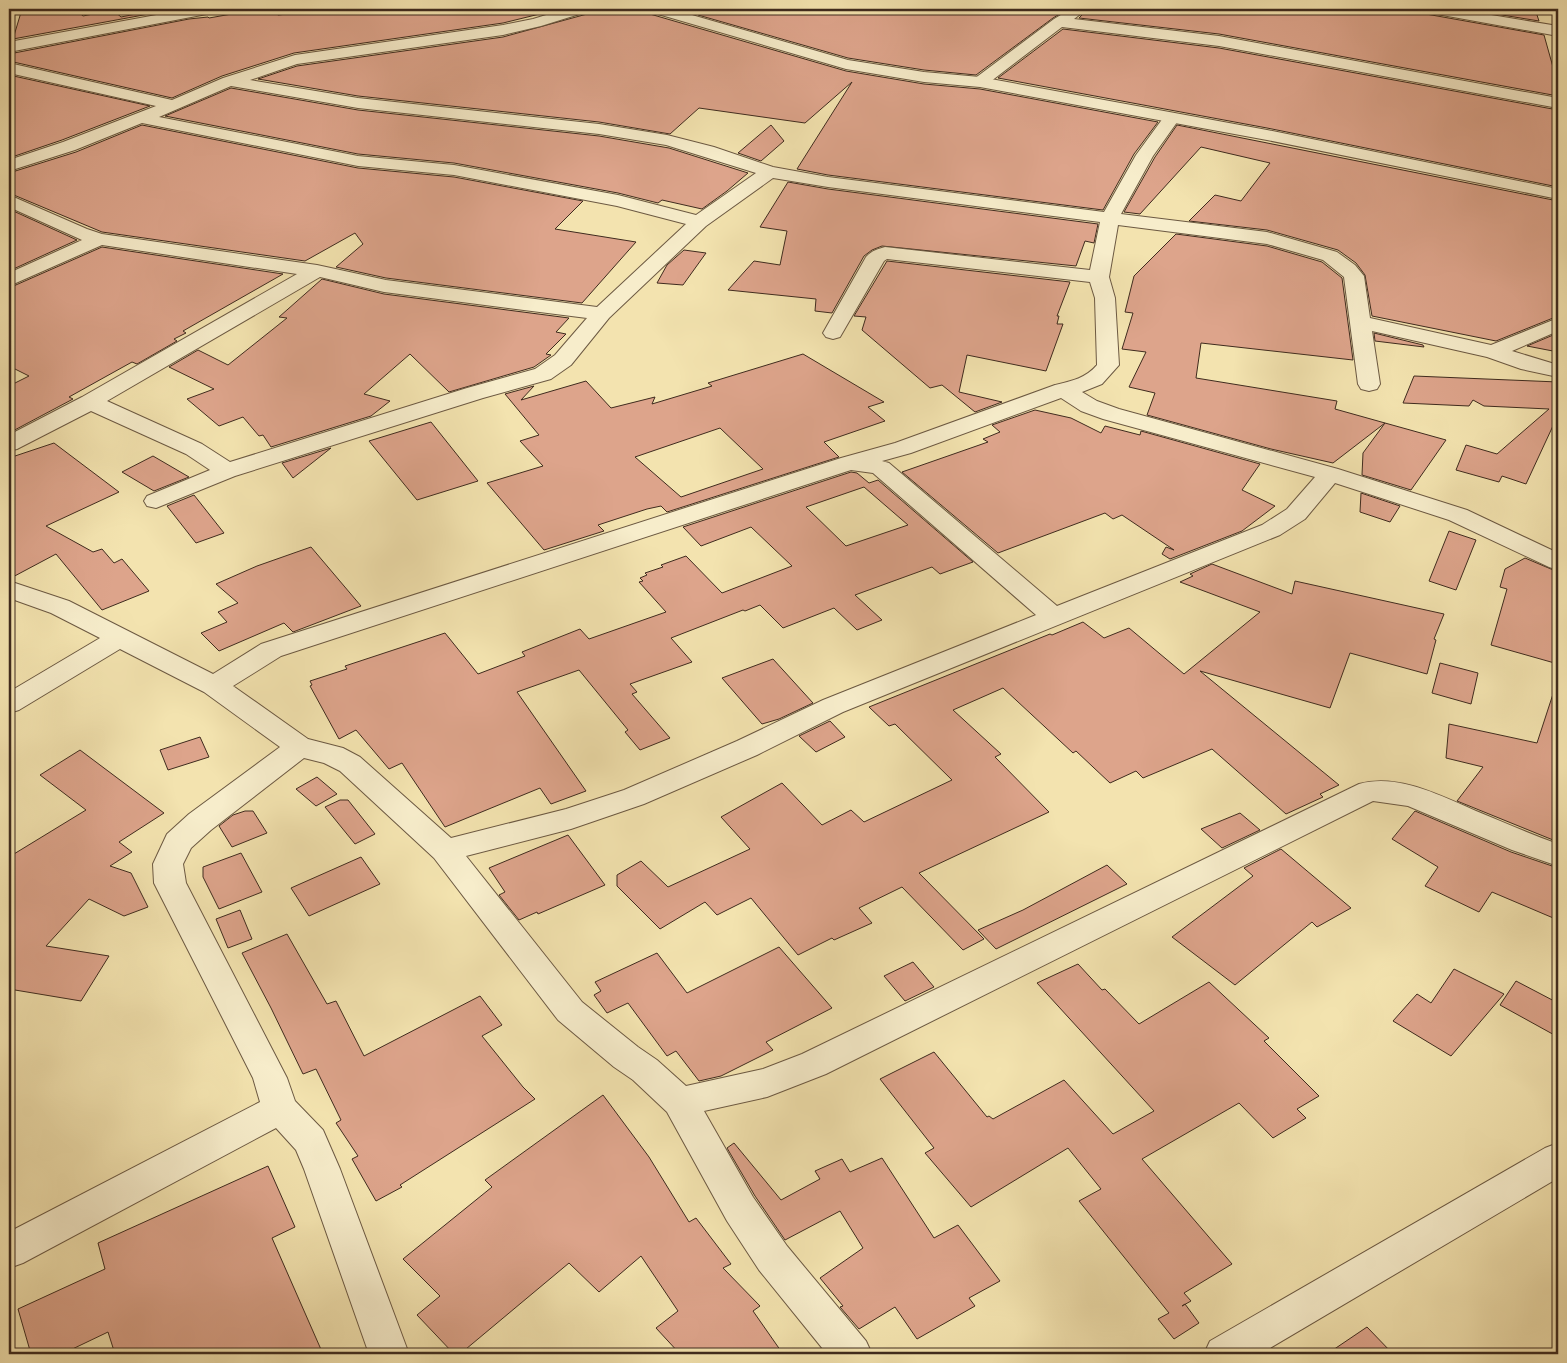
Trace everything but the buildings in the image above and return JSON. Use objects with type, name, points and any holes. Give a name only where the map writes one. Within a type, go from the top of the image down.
[{"type":"street","points":[[9,47],[212,9]]},
{"type":"street","points":[[9,166],[69,146],[174,105],[229,81],[295,60],[503,30],[581,9]]},
{"type":"street","points":[[663,10],[689,12],[695,9]]},
{"type":"street","points":[[980,82],[1059,22],[1081,9]]},
{"type":"street","points":[[1431,9],[1558,31]]},
{"type":"street","points":[[663,10],[846,64],[924,77],[980,82],[1276,137],[1558,194]]},
{"type":"street","points":[[1059,22],[1219,41],[1558,103]]},
{"type":"street","points":[[9,68],[174,105]]},
{"type":"street","points":[[229,81],[358,103],[599,129],[666,140],[708,150],[770,172],[828,182],[1267,238],[1325,254],[1339,261],[1354,276],[1369,384]]},
{"type":"street","points":[[141,118],[240,139],[358,160],[473,174],[618,201],[699,222]]},
{"type":"street","points":[[214,686],[271,650],[849,463],[903,448],[1094,380],[1108,366],[1106,298],[1099,277],[1110,217],[1145,155],[1172,118]]},
{"type":"street","points":[[156,501],[227,472],[475,393],[543,374],[563,360],[602,314],[699,222],[770,172]]},
{"type":"street","points":[[9,200],[100,239],[317,271],[360,279],[384,286],[602,314]]},
{"type":"street","points":[[9,280],[100,239]]},
{"type":"street","points":[[833,333],[876,257],[885,252],[1099,277]]},
{"type":"street","points":[[9,444],[90,402],[317,271]]},
{"type":"street","points":[[1361,322],[1493,352],[1529,364],[1558,370]]},
{"type":"street","points":[[1493,352],[1558,324]]},
{"type":"street","points":[[1064,390],[1089,406],[1111,414],[1330,474],[1458,515],[1558,562]]},
{"type":"street","points":[[90,402],[194,449],[227,472]]},
{"type":"street","points":[[849,463],[867,464],[880,468],[1055,618]]},
{"type":"street","points":[[445,850],[572,818],[634,797],[747,748],[833,706],[1272,530],[1296,514],[1330,474]]},
{"type":"street","points":[[9,589],[60,608],[214,686],[299,747],[333,755],[350,764],[445,850],[570,1011],[626,1057],[645,1070],[680,1102],[740,1209],[773,1258],[852,1354]]},
{"type":"street","points":[[9,704],[119,638]]},
{"type":"street","points":[[299,747],[200,822],[178,842],[168,864],[170,883],[180,906],[270,1078],[280,1109],[310,1141],[389,1354]]},
{"type":"street","points":[[680,1102],[767,1082],[814,1064],[1369,791],[1390,790],[1416,797],[1533,847],[1558,855]]},
{"type":"street","points":[[9,1252],[280,1109]]},
{"type":"street","points":[[1224,1354],[1558,1159]]}]
